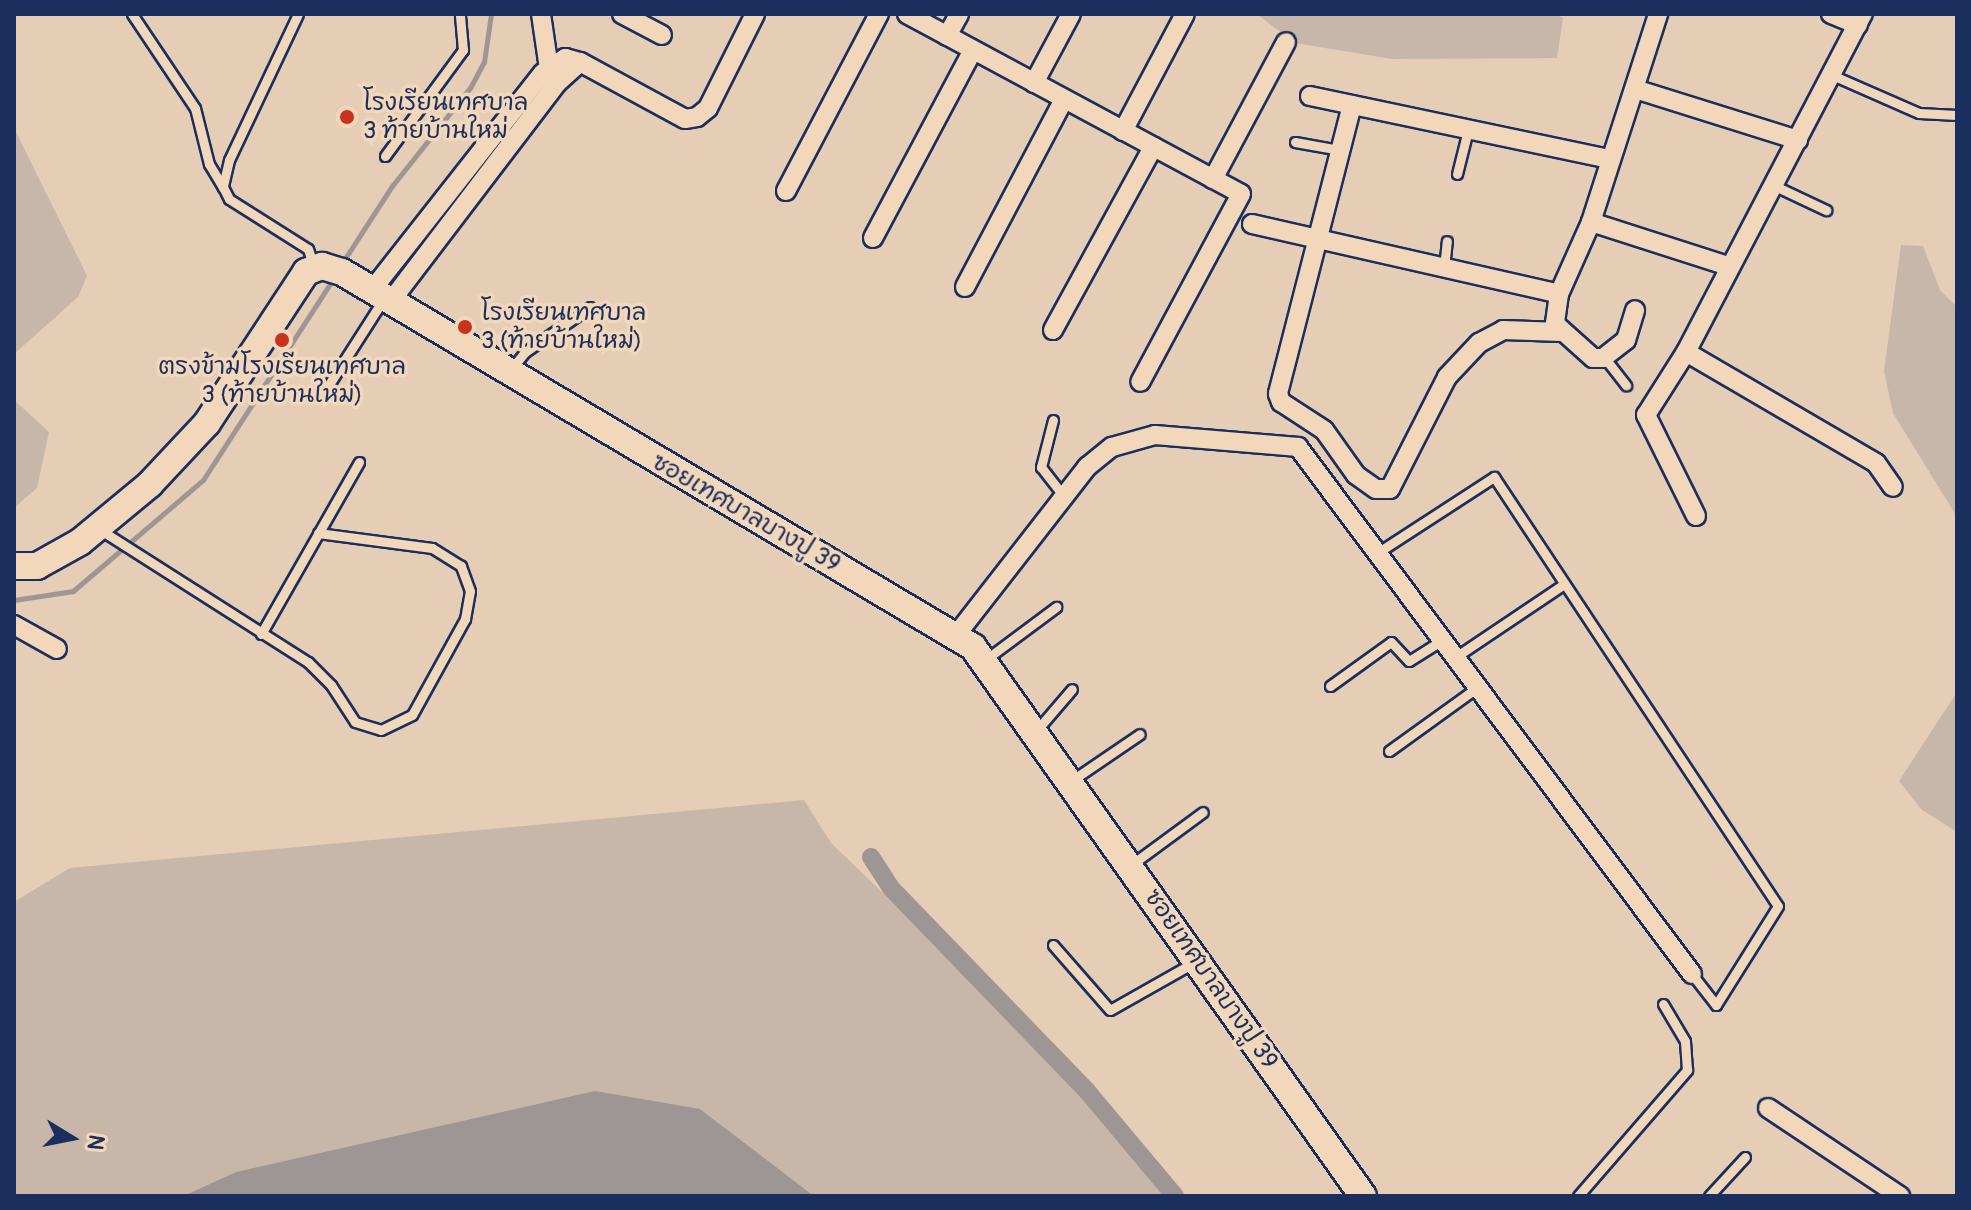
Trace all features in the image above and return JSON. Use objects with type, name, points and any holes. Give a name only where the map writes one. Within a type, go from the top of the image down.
[{"type":"street","points":[[541,14],[549,69]]},
{"type":"street","points":[[622,14],[662,35]]},
{"type":"street","points":[[383,296],[549,69],[565,58],[580,62],[685,119],[697,117],[708,108],[755,14]]},
{"type":"street","points":[[786,191],[879,14]]},
{"type":"street","points":[[907,14],[1241,194],[1140,382]]},
{"type":"street","points":[[947,36],[959,14]]},
{"type":"street","points":[[1034,83],[1071,14]]},
{"type":"street","points":[[1123,131],[1185,14]]},
{"type":"street","points":[[1635,310],[1626,340],[1604,357],[1593,358],[1555,324],[1559,294],[1591,222],[1658,14]]},
{"type":"street","points":[[1696,516],[1646,421],[1686,352],[1728,266],[1860,20],[1831,14]]},
{"type":"street","points":[[1213,179],[1286,42]]},
{"type":"street","points":[[873,238],[973,50]]},
{"type":"street","points":[[383,296],[557,83],[580,62]]},
{"type":"street","points":[[1635,89],[1798,140]]},
{"type":"street","points":[[1310,96],[1610,159]]},
{"type":"street","points":[[965,287],[1064,99]]},
{"type":"street","points":[[1352,105],[1278,399],[1324,430],[1345,464],[1376,489],[1395,486],[1447,377],[1479,343],[1503,330],[1561,332]]},
{"type":"street","points":[[1053,330],[1153,147]]},
{"type":"street","points":[[1591,222],[1728,266]]},
{"type":"street","points":[[1252,224],[1443,271],[1559,294]]},
{"type":"street","points":[[14,566],[37,566],[108,534],[207,423],[297,282],[314,268]]},
{"type":"street","name":"ซอยเทศบาลบางปู 39","points":[[314,268],[332,268],[383,296],[781,535],[957,634],[985,660],[1363,1196]]},
{"type":"street","points":[[1686,352],[1876,463],[1893,487]]},
{"type":"street","points":[[957,634],[1064,496],[1112,447],[1136,438],[1283,443],[1308,455],[1692,974]]},
{"type":"street","points":[[14,625],[57,649]]},
{"type":"street","points":[[1768,1108],[1900,1196]]},
{"type":"lane","points":[[132,14],[195,108],[209,164],[229,199],[308,249],[314,268]]},
{"type":"lane","points":[[223,187],[229,160],[298,14]]},
{"type":"lane","points":[[385,156],[463,50],[460,14]]},
{"type":"lane","points":[[1832,75],[1919,113],[1957,115]]},
{"type":"lane","points":[[1457,174],[1468,130]]},
{"type":"lane","points":[[1295,142],[1340,150]]},
{"type":"lane","points":[[1773,185],[1826,210]]},
{"type":"lane","points":[[1443,271],[1447,241]]},
{"type":"lane","points":[[328,386],[383,296]]},
{"type":"lane","points":[[509,370],[525,352],[590,307]]},
{"type":"lane","points":[[1604,357],[1626,385]]},
{"type":"lane","points":[[1053,420],[1041,467],[1064,496]]},
{"type":"lane","points":[[261,634],[359,462]]},
{"type":"lane","points":[[1380,551],[1494,477],[1778,906],[1716,1005],[1692,974]]},
{"type":"lane","points":[[108,534],[322,673],[363,728],[381,730],[412,715],[465,619],[470,591],[461,566],[432,548],[318,533]]},
{"type":"lane","points":[[1457,656],[1564,584]]},
{"type":"lane","points":[[985,660],[1056,607]]},
{"type":"lane","points":[[1330,686],[1391,642],[1409,661],[1444,639]]},
{"type":"lane","points":[[1389,751],[1479,686]]},
{"type":"lane","points":[[1036,731],[1072,689]]},
{"type":"lane","points":[[1071,781],[1140,734]]},
{"type":"lane","points":[[1131,865],[1203,812]]},
{"type":"lane","points":[[1053,945],[1110,1010],[1198,960]]},
{"type":"lane","points":[[1578,1196],[1687,1070],[1685,1041],[1663,1004]]},
{"type":"lane","points":[[1709,1196],[1745,1157]]},
{"type":"shaded area","points":[[1257,14],[1555,14],[1563,18],[1557,58],[1392,59],[1295,43]]},
{"type":"shaded area","points":[[14,128],[87,276],[78,297],[14,354]]},
{"type":"shaded area","points":[[1901,245],[1923,246],[1940,290],[1957,307],[1957,517],[1893,413],[1884,371]]},
{"type":"shaded area","points":[[14,400],[49,432],[37,488],[14,508]]},
{"type":"shaded area","points":[[1957,692],[1957,832],[1922,810],[1899,781]]},
{"type":"shaded area","points":[[804,800],[831,843],[1059,1062],[1177,1196],[814,1196],[700,1109],[236,1172],[183,1196],[14,1196],[14,902],[70,868]]},
{"type":"shaded area","points":[[595,1091],[700,1109],[814,1196],[183,1196],[236,1172]]},
{"type":"waterway","points":[[346,257],[392,186],[470,88],[484,62],[491,14]]},
{"type":"waterway","points":[[14,600],[73,591],[203,480],[330,284]]},
{"type":"waterway","points":[[871,857],[891,888],[1087,1091],[1175,1196]]},
{"type":"place","name":"โรงเรียนเทศบาล 3 ท้ายบ้านใหม่","points":[[347,117]]},
{"type":"place","name":"โรงเรียนเทศบาล 3 (ท้ายบ้านใหม่)","points":[[465,327]]},
{"type":"place","name":"ตรงข้ามโรงเรียนเทศบาล 3 (ท้ายบ้านใหม่)","points":[[282,340]]}]
